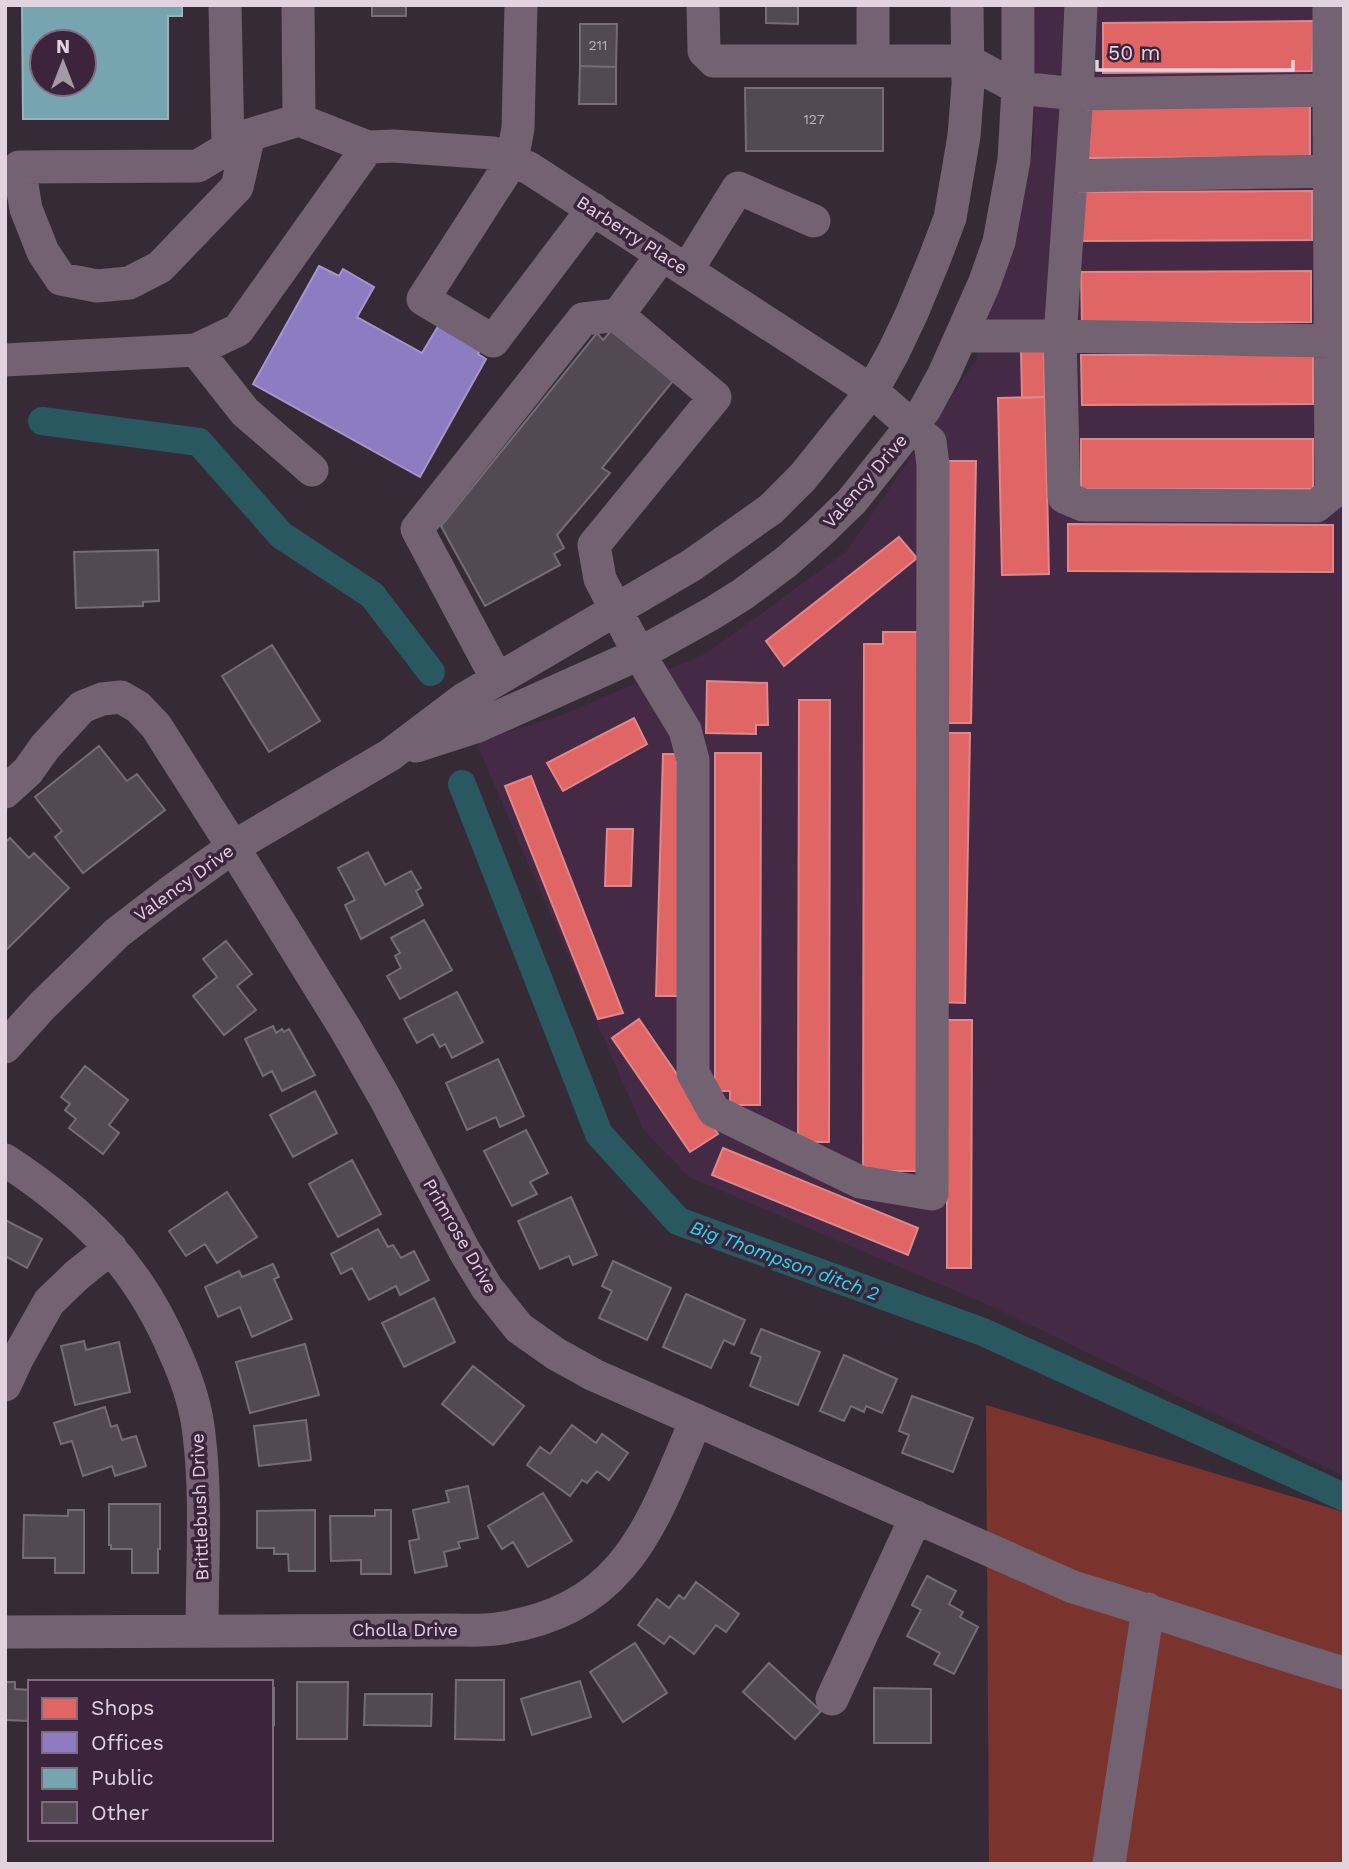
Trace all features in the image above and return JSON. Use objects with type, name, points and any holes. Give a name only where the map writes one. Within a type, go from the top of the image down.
[{"type":"street","points":[[5,360],[196,350],[238,330],[368,147],[299,120],[239,141],[198,166],[19,167],[26,209],[43,252],[61,279],[97,286],[129,283],[160,267],[237,187],[239,141],[225,5]]},
{"type":"street","points":[[298,5],[299,120]]},
{"type":"street","points":[[521,5],[518,128],[512,161],[423,299],[494,341],[593,209]]},
{"type":"street","points":[[703,5],[704,51],[714,61],[968,61],[1018,88],[1077,94],[1329,90]]},
{"type":"street","points":[[873,5],[873,61]]},
{"type":"street","name":"Valency Drive","points":[[5,1047],[42,1006],[117,933],[233,847],[390,755],[464,699],[692,565],[771,509],[803,477],[872,391],[912,313],[950,218],[964,136],[968,84],[967,5]]},
{"type":"street","name":"Valency Drive","points":[[390,755],[478,726],[639,654],[743,594],[786,562],[852,501],[925,409],[961,336],[999,242],[1014,160],[1018,88],[1018,5]]},
{"type":"street","points":[[1081,5],[1060,336],[1064,497],[1083,505],[1316,506],[1331,494],[1328,5]]},
{"type":"street","name":"Barberry Place","points":[[368,147],[394,146],[494,153],[529,168],[872,391],[930,442],[933,464],[932,1194],[860,1182],[714,1111],[693,1073],[693,760],[685,730],[639,654]]},
{"type":"street","points":[[1071,176],[1330,171]]},
{"type":"street","points":[[497,679],[416,529],[583,319],[618,315],[674,262],[738,188],[814,221]]},
{"type":"street","points":[[618,315],[715,397],[594,545],[600,579],[639,654]]},
{"type":"street","points":[[961,336],[1330,341]]},
{"type":"street","points":[[196,350],[245,412],[312,470]]},
{"type":"street","name":"Primrose Drive","points":[[5,792],[28,771],[45,747],[82,707],[102,699],[121,697],[138,707],[156,726],[346,1030],[385,1098],[464,1250],[495,1298],[519,1328],[556,1354],[594,1375],[1073,1587],[1344,1673]]},
{"type":"street","name":"Brittlebush Drive","points":[[5,1160],[75,1212],[111,1248],[130,1271],[159,1317],[185,1375],[199,1431],[202,1463],[202,1632]]},
{"type":"street","points":[[5,1385],[49,1302],[111,1248]]},
{"type":"street","name":"Cholla Drive","points":[[5,1632],[495,1629],[532,1621],[580,1602],[602,1587],[620,1569],[634,1551],[667,1489],[696,1420]]},
{"type":"street","points":[[832,1699],[916,1517]]},
{"type":"street","points":[[1109,1864],[1148,1609]]},
{"type":"shaded area","points":[[1035,5],[1344,5],[1344,1476],[991,1306],[689,1177],[643,1129],[476,742],[562,715],[707,653],[847,551],[977,359],[1034,147]]},
{"type":"shaded area","points":[[986,1405],[1344,1512],[1344,1864],[989,1864]]},
{"type":"building: Shops","points":[[1314,21],[1312,71],[1103,73],[1103,23]]},
{"type":"building: Shops","points":[[1310,105],[1310,157],[1088,158],[1087,106]]},
{"type":"building: Shops","points":[[1312,191],[1312,240],[1078,241],[1078,192]]},
{"type":"building: Shops","points":[[1311,271],[1311,322],[1082,323],[1081,272]]},
{"type":"building: Shops","points":[[1021,350],[1044,350],[1045,397],[1022,398]]},
{"type":"building: Shops","points":[[1313,354],[1313,404],[1082,405],[1081,355]]},
{"type":"building: Shops","points":[[1045,397],[1049,574],[1002,575],[998,398]]},
{"type":"building: Shops","points":[[1081,439],[1313,439],[1313,489],[1081,489]]},
{"type":"building: Shops","points":[[947,461],[976,461],[971,723],[942,723]]},
{"type":"building: Shops","points":[[1068,524],[1333,525],[1333,572],[1068,571]]},
{"type":"building: Shops","points":[[899,537],[917,558],[784,666],[766,641]]},
{"type":"building: Shops","points":[[883,632],[918,632],[917,1171],[863,1171],[864,644],[883,644]]},
{"type":"building: Shops","points":[[707,681],[767,683],[768,725],[756,725],[756,734],[706,733]]},
{"type":"building: Shops","points":[[799,700],[830,700],[829,1142],[798,1142]]},
{"type":"building: Shops","points":[[634,718],[647,744],[563,791],[547,763]]},
{"type":"building: Shops","points":[[941,733],[970,733],[965,1003],[936,1002]]},
{"type":"building: Shops","points":[[715,753],[761,753],[760,1105],[730,1105],[730,1091],[715,1091]]},
{"type":"building: Shops","points":[[663,754],[677,754],[683,996],[656,996]]},
{"type":"building: Shops","points":[[531,776],[623,1013],[598,1019],[505,786]]},
{"type":"building: Shops","points":[[607,829],[633,829],[631,886],[605,886]]},
{"type":"building: Shops","points":[[639,1019],[718,1134],[690,1152],[612,1038]]},
{"type":"building: Shops","points":[[947,1020],[972,1020],[971,1268],[947,1268]]},
{"type":"building: Shops","points":[[723,1148],[918,1228],[908,1255],[712,1175]]},
{"type":"building: Offices","points":[[319,266],[339,276],[343,269],[374,287],[357,317],[422,353],[440,323],[482,346],[478,354],[486,359],[420,477],[253,384]]},
{"type":"building: Public","points":[[22,5],[182,5],[182,16],[168,16],[168,119],[23,119]]},
{"type":"building: Other","points":[[372,5],[406,5],[406,16],[372,16]]},
{"type":"building: Other","points":[[766,5],[798,5],[798,24],[766,23]]},
{"type":"building: Other","points":[[580,24],[617,24],[616,67],[580,66]]},
{"type":"building: Other","points":[[580,66],[616,67],[616,104],[579,104]]},
{"type":"building: Other","points":[[745,88],[883,88],[883,151],[746,151]]},
{"type":"building: Other","points":[[611,331],[673,381],[602,468],[610,473],[557,535],[564,548],[554,554],[560,565],[485,606],[441,526],[597,333],[603,340]]},
{"type":"building: Other","points":[[158,550],[159,601],[143,602],[143,606],[76,608],[74,552]]},
{"type":"building: Other","points":[[272,645],[320,721],[269,752],[222,676]]},
{"type":"building: Other","points":[[99,746],[127,781],[137,774],[165,810],[83,873],[55,837],[62,831],[35,797]]},
{"type":"building: Other","points":[[10,838],[29,858],[34,853],[69,888],[5,951],[5,843]]},
{"type":"building: Other","points":[[368,852],[385,885],[411,871],[421,888],[416,891],[423,905],[361,939],[345,905],[355,900],[338,868]]},
{"type":"building: Other","points":[[424,920],[452,970],[400,999],[387,976],[401,968],[395,956],[400,953],[391,938]]},
{"type":"building: Other","points":[[226,941],[252,974],[237,986],[256,1010],[224,1035],[193,996],[217,977],[203,959]]},
{"type":"building: Other","points":[[457,992],[483,1042],[452,1058],[445,1044],[440,1047],[433,1034],[417,1043],[404,1019]]},
{"type":"building: Other","points":[[273,1026],[276,1033],[289,1029],[315,1075],[282,1091],[272,1071],[263,1076],[245,1039]]},
{"type":"building: Other","points":[[498,1059],[524,1116],[500,1127],[496,1117],[467,1130],[446,1083]]},
{"type":"building: Other","points":[[85,1066],[128,1100],[109,1125],[119,1133],[103,1154],[69,1128],[76,1119],[65,1110],[70,1104],[61,1097]]},
{"type":"building: Other","points":[[315,1091],[337,1133],[293,1157],[270,1115]]},
{"type":"building: Other","points":[[526,1130],[548,1173],[530,1182],[537,1194],[512,1206],[484,1151]]},
{"type":"building: Other","points":[[352,1160],[381,1214],[338,1237],[309,1184]]},
{"type":"building: Other","points":[[227,1192],[257,1237],[217,1263],[205,1244],[186,1256],[169,1231]]},
{"type":"building: Other","points":[[571,1197],[597,1255],[573,1265],[569,1256],[540,1269],[518,1221]]},
{"type":"building: Other","points":[[5,1220],[42,1239],[27,1268],[5,1256]]},
{"type":"building: Other","points":[[378,1229],[388,1247],[393,1245],[401,1258],[414,1251],[429,1280],[400,1295],[396,1286],[369,1300],[352,1268],[341,1274],[331,1254]]},
{"type":"building: Other","points":[[613,1261],[671,1288],[647,1340],[599,1318],[612,1291],[602,1286]]},
{"type":"building: Other","points":[[273,1264],[279,1277],[274,1279],[292,1319],[252,1337],[240,1307],[218,1317],[205,1287],[239,1271],[242,1277]]},
{"type":"building: Other","points":[[686,1294],[745,1320],[734,1345],[724,1340],[711,1368],[663,1347]]},
{"type":"building: Other","points":[[434,1298],[455,1342],[404,1367],[382,1323]]},
{"type":"building: Other","points":[[761,1329],[820,1352],[798,1405],[750,1386],[761,1357],[751,1353]]},
{"type":"building: Other","points":[[84,1341],[86,1350],[119,1342],[130,1392],[75,1405],[61,1346]]},
{"type":"building: Other","points":[[305,1344],[319,1395],[250,1413],[236,1362]]},
{"type":"building: Other","points":[[844,1355],[897,1379],[882,1413],[866,1406],[864,1412],[851,1406],[844,1421],[820,1411]]},
{"type":"building: Other","points":[[473,1366],[524,1406],[493,1445],[442,1404]]},
{"type":"building: Other","points":[[912,1396],[973,1418],[953,1472],[902,1453],[909,1435],[899,1431]]},
{"type":"building: Other","points":[[105,1407],[111,1427],[117,1425],[122,1440],[136,1436],[146,1466],[115,1476],[112,1466],[83,1476],[72,1441],[61,1444],[54,1423]]},
{"type":"building: Other","points":[[306,1420],[311,1460],[259,1466],[254,1426]]},
{"type":"building: Other","points":[[572,1425],[596,1443],[602,1434],[628,1453],[609,1480],[597,1471],[587,1483],[582,1480],[570,1496],[527,1465],[540,1447],[550,1454]]},
{"type":"building: Other","points":[[468,1486],[478,1538],[458,1542],[460,1548],[444,1552],[447,1566],[415,1573],[409,1541],[419,1539],[413,1510],[449,1502],[446,1491]]},
{"type":"building: Other","points":[[543,1493],[572,1541],[528,1567],[513,1542],[502,1549],[488,1526]]},
{"type":"building: Other","points":[[109,1504],[160,1504],[158,1573],[132,1573],[132,1549],[111,1549]]},
{"type":"building: Other","points":[[68,1510],[84,1510],[84,1573],[55,1573],[55,1558],[23,1558],[24,1515],[68,1516]]},
{"type":"building: Other","points":[[315,1510],[315,1571],[289,1571],[288,1554],[274,1554],[274,1548],[257,1548],[257,1511]]},
{"type":"building: Other","points":[[375,1510],[391,1510],[391,1574],[361,1574],[361,1560],[331,1561],[330,1516],[375,1516]]},
{"type":"building: Other","points":[[927,1576],[956,1591],[949,1604],[963,1612],[960,1617],[978,1627],[954,1674],[934,1664],[940,1653],[907,1636],[921,1610],[912,1605]]},
{"type":"building: Other","points":[[696,1582],[739,1614],[726,1632],[716,1625],[694,1654],[670,1636],[664,1644],[638,1625],[657,1599],[669,1608],[679,1595],[684,1599]]},
{"type":"building: Other","points":[[635,1643],[667,1693],[623,1722],[590,1672]]},
{"type":"building: Other","points":[[769,1663],[821,1711],[795,1739],[743,1692]]},
{"type":"building: Other","points":[[456,1680],[504,1680],[504,1740],[455,1739]]},
{"type":"building: Other","points":[[580,1681],[591,1717],[532,1735],[521,1699]]},
{"type":"building: Other","points":[[6,1682],[15,1682],[15,1689],[28,1690],[28,1721],[5,1720]]},
{"type":"building: Other","points":[[297,1682],[348,1682],[347,1739],[297,1739]]},
{"type":"building: Other","points":[[273,1688],[274,1688],[273,1725]]},
{"type":"building: Other","points":[[874,1688],[931,1689],[931,1743],[874,1743]]},
{"type":"building: Other","points":[[365,1694],[432,1694],[431,1726],[364,1725]]},
{"type":"waterway","name":"Big Thompson ditch 2","points":[[42,421],[199,442],[281,535],[372,595],[431,672]]},
{"type":"waterway","name":"Big Thompson ditch 2","points":[[462,784],[599,1134],[678,1221],[983,1332],[1344,1497]]}]
